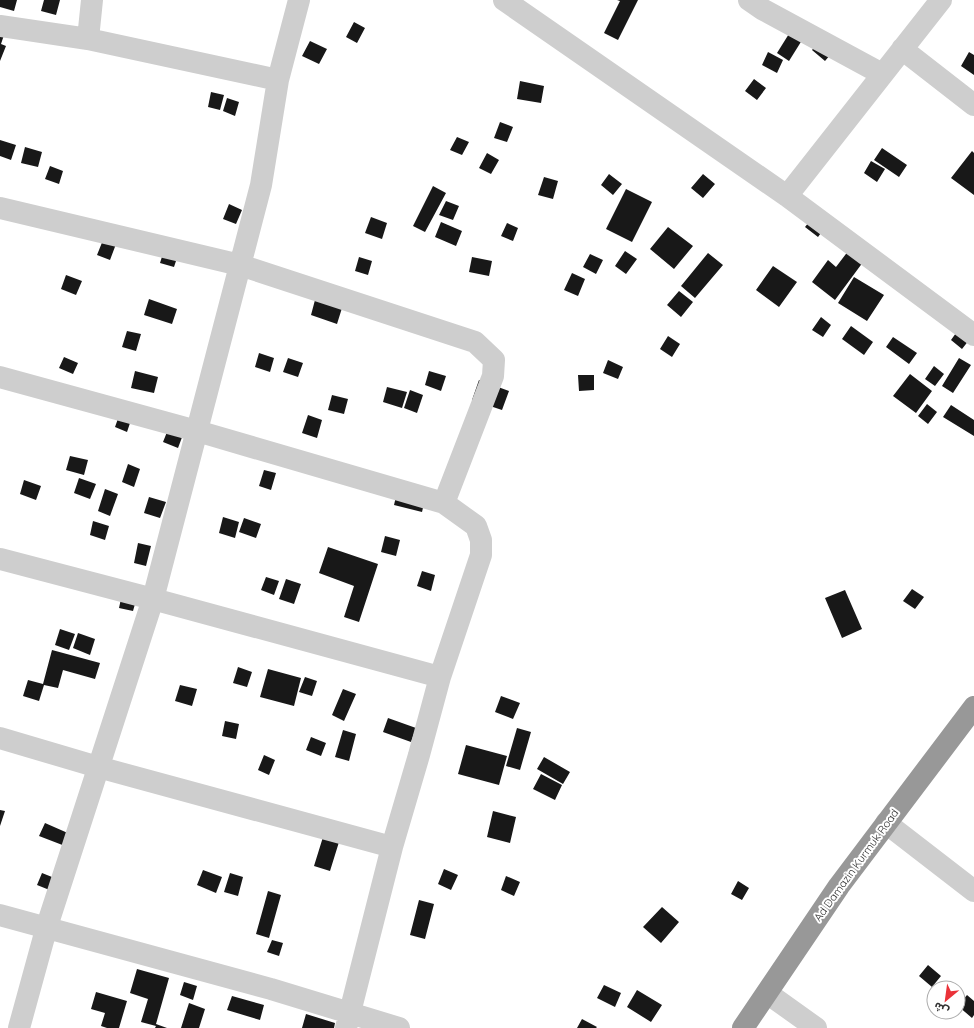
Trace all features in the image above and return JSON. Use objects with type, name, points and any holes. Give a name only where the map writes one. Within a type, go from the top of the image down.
[{"type":"highway","name":"Ad Damazin Kurmuk Road","points":[[743,1028],[839,886],[974,707]]},
{"type":"street","points":[[88,39],[92,0]]},
{"type":"street","points":[[19,1028],[47,926],[153,599],[261,184],[278,80],[299,0]]},
{"type":"street","points":[[749,0],[882,74]]},
{"type":"street","points":[[787,196],[940,0]]},
{"type":"street","points":[[511,2],[787,196],[974,335]]},
{"type":"street","points":[[0,26],[88,39],[278,80]]},
{"type":"street","points":[[902,49],[974,105]]},
{"type":"street","points":[[0,208],[240,265],[475,342],[494,360],[493,376],[444,503]]},
{"type":"street","points":[[0,377],[197,431],[444,503],[476,526],[481,540],[481,555],[440,677],[420,754],[392,847],[348,1020]]},
{"type":"street","points":[[0,559],[440,677]]},
{"type":"street","points":[[0,738],[98,767],[392,847]]},
{"type":"street","points":[[886,823],[974,891]]},
{"type":"street","points":[[0,915],[47,926],[271,989],[348,1020],[399,1028]]},
{"type":"street","points":[[767,993],[816,1028]]},
{"type":"building","points":[[0,0],[17,0],[14,11],[0,7]]},
{"type":"building","points":[[44,0],[60,0],[56,15],[41,11]]},
{"type":"building","points":[[617,0],[638,0],[618,40],[604,33],[620,1]]},
{"type":"building","points":[[354,22],[365,28],[357,43],[346,37]]},
{"type":"building","points":[[0,27],[6,29],[1,44],[6,46],[0,61]]},
{"type":"building","points":[[792,29],[804,37],[789,61],[777,53]]},
{"type":"building","points":[[823,37],[836,48],[825,61],[812,50]]},
{"type":"building","points":[[310,41],[327,49],[319,64],[302,56]]},
{"type":"building","points":[[768,52],[783,60],[777,73],[762,65]]},
{"type":"building","points":[[969,52],[974,55],[974,75],[961,66]]},
{"type":"building","points":[[754,79],[766,88],[757,100],[745,91]]},
{"type":"building","points":[[520,81],[544,86],[541,103],[517,99]]},
{"type":"building","points":[[211,92],[224,95],[220,110],[208,107]]},
{"type":"building","points":[[227,98],[239,102],[235,116],[223,111]]},
{"type":"building","points":[[500,122],[513,127],[507,142],[494,138]]},
{"type":"building","points":[[457,137],[469,142],[462,155],[450,150]]},
{"type":"building","points":[[0,140],[16,145],[11,160],[0,156]]},
{"type":"building","points":[[25,147],[42,152],[38,167],[21,163]]},
{"type":"building","points":[[882,148],[907,165],[899,177],[874,160]]},
{"type":"building","points":[[972,151],[974,153],[974,195],[951,178]]},
{"type":"building","points":[[487,153],[499,160],[491,174],[479,168]]},
{"type":"building","points":[[871,161],[885,169],[877,182],[864,173]]},
{"type":"building","points":[[50,166],[63,171],[59,184],[45,179]]},
{"type":"building","points":[[609,174],[622,184],[613,195],[601,185]]},
{"type":"building","points":[[703,174],[715,184],[703,198],[691,188]]},
{"type":"building","points":[[544,177],[558,181],[553,199],[538,195]]},
{"type":"building","points":[[433,186],[446,193],[425,232],[413,226]]},
{"type":"building","points":[[626,189],[652,202],[632,242],[606,229]]},
{"type":"building","points":[[446,201],[459,206],[453,220],[439,215]]},
{"type":"building","points":[[229,204],[242,210],[236,224],[223,219]]},
{"type":"building","points":[[817,212],[829,222],[818,237],[805,227]]},
{"type":"building","points":[[371,217],[387,223],[382,239],[365,233]]},
{"type":"building","points":[[441,222],[462,231],[456,246],[435,237]]},
{"type":"building","points":[[507,223],[518,228],[513,241],[501,236]]},
{"type":"building","points":[[668,227],[693,246],[674,269],[650,249]]},
{"type":"building","points":[[103,240],[116,244],[110,260],[97,255]]},
{"type":"building","points":[[855,242],[869,254],[835,300],[812,282],[828,260],[836,267]]},
{"type":"building","points":[[165,247],[179,252],[174,267],[160,263]]},
{"type":"building","points":[[625,251],[637,259],[626,274],[615,266]]},
{"type":"building","points":[[708,253],[723,265],[695,298],[681,286]]},
{"type":"building","points":[[590,254],[603,260],[596,274],[583,267]]},
{"type":"building","points":[[359,257],[372,261],[368,275],[355,271]]},
{"type":"building","points":[[472,257],[492,261],[489,276],[469,272]]},
{"type":"building","points":[[773,266],[797,282],[779,307],[756,290]]},
{"type":"building","points":[[572,273],[585,279],[578,296],[564,290]]},
{"type":"building","points":[[66,275],[82,281],[76,295],[61,289]]},
{"type":"building","points":[[854,277],[884,295],[867,321],[838,303]]},
{"type":"building","points":[[679,291],[693,302],[681,317],[667,305]]},
{"type":"building","points":[[149,299],[177,309],[172,324],[144,315]]},
{"type":"building","points":[[315,300],[342,308],[337,324],[311,315]]},
{"type":"building","points":[[821,317],[831,325],[823,337],[812,330]]},
{"type":"building","points":[[851,326],[873,342],[864,355],[842,339]]},
{"type":"building","points":[[961,326],[973,335],[962,349],[951,340]]},
{"type":"building","points":[[127,331],[141,334],[136,351],[122,347]]},
{"type":"building","points":[[668,336],[680,344],[672,357],[660,349]]},
{"type":"building","points":[[893,337],[917,353],[909,364],[886,347]]},
{"type":"building","points":[[259,353],[274,358],[270,372],[255,367]]},
{"type":"building","points":[[64,357],[78,363],[73,374],[59,368]]},
{"type":"building","points":[[288,358],[303,363],[298,377],[283,372]]},
{"type":"building","points":[[959,358],[971,365],[953,393],[942,386]]},
{"type":"building","points":[[608,360],[623,367],[618,379],[603,373]]},
{"type":"building","points":[[934,366],[944,374],[935,386],[925,379]]},
{"type":"building","points":[[135,371],[158,377],[154,393],[131,388]]},
{"type":"building","points":[[429,371],[446,376],[441,391],[425,385]]},
{"type":"building","points":[[910,374],[932,391],[916,413],[893,396]]},
{"type":"building","points":[[578,375],[594,375],[594,390],[579,391]]},
{"type":"building","points":[[479,380],[509,391],[502,410],[472,400]]},
{"type":"building","points":[[387,387],[407,392],[402,408],[383,402]]},
{"type":"building","points":[[410,390],[423,395],[417,413],[404,408]]},
{"type":"building","points":[[332,395],[348,399],[344,414],[328,410]]},
{"type":"building","points":[[927,404],[937,412],[928,424],[918,416]]},
{"type":"building","points":[[951,405],[974,420],[974,436],[943,417]]},
{"type":"building","points":[[120,413],[132,417],[127,432],[115,427]]},
{"type":"building","points":[[308,415],[322,420],[317,438],[302,433]]},
{"type":"building","points":[[169,427],[184,432],[178,448],[163,442]]},
{"type":"building","points":[[70,456],[88,460],[84,475],[66,470]]},
{"type":"building","points":[[128,464],[140,469],[134,487],[122,482]]},
{"type":"building","points":[[264,470],[276,473],[271,490],[259,486]]},
{"type":"building","points":[[79,478],[96,484],[90,499],[74,493]]},
{"type":"building","points":[[24,480],[41,486],[36,500],[20,494]]},
{"type":"building","points":[[398,488],[426,495],[422,512],[394,505]]},
{"type":"building","points":[[105,489],[118,494],[110,516],[98,511]]},
{"type":"building","points":[[149,497],[166,502],[160,518],[144,513]]},
{"type":"building","points":[[223,517],[239,522],[235,538],[219,533]]},
{"type":"building","points":[[244,518],[261,524],[256,538],[239,532]]},
{"type":"building","points":[[93,521],[109,526],[105,540],[90,535]]},
{"type":"building","points":[[385,536],[400,540],[396,556],[381,552]]},
{"type":"building","points":[[138,543],[151,546],[146,566],[134,563]]},
{"type":"building","points":[[328,547],[378,564],[359,622],[344,617],[354,586],[319,573]]},
{"type":"building","points":[[422,571],[435,575],[431,591],[417,586]]},
{"type":"building","points":[[266,577],[279,581],[274,595],[261,590]]},
{"type":"building","points":[[286,579],[301,584],[294,604],[279,599]]},
{"type":"building","points":[[912,589],[924,597],[915,609],[903,601]]},
{"type":"building","points":[[845,590],[862,629],[842,638],[825,598]]},
{"type":"building","points":[[122,594],[137,597],[133,611],[119,608]]},
{"type":"building","points":[[60,629],[75,634],[69,650],[55,645]]},
{"type":"building","points":[[78,633],[95,639],[90,655],[73,648]]},
{"type":"building","points":[[52,650],[100,663],[95,679],[63,670],[58,688],[44,685],[39,701],[23,696],[28,680],[43,684]]},
{"type":"building","points":[[238,667],[252,672],[247,687],[233,683]]},
{"type":"building","points":[[268,669],[301,678],[294,706],[260,697]]},
{"type":"building","points":[[305,677],[317,681],[312,696],[299,692]]},
{"type":"building","points":[[180,685],[197,689],[192,706],[175,701]]},
{"type":"building","points":[[343,689],[356,694],[344,721],[332,715]]},
{"type":"building","points":[[501,696],[520,703],[513,719],[495,712]]},
{"type":"building","points":[[388,718],[416,728],[411,742],[383,732]]},
{"type":"building","points":[[225,721],[239,724],[236,739],[222,736]]},
{"type":"building","points":[[517,728],[531,732],[520,770],[506,766]]},
{"type":"building","points":[[343,730],[356,734],[349,761],[335,757]]},
{"type":"building","points":[[311,737],[326,743],[321,756],[306,750]]},
{"type":"building","points":[[466,745],[507,756],[499,785],[458,774]]},
{"type":"building","points":[[264,755],[275,760],[269,775],[258,770]]},
{"type":"building","points":[[544,757],[570,772],[563,784],[537,769]]},
{"type":"building","points":[[541,774],[562,785],[555,800],[533,789]]},
{"type":"building","points":[[0,810],[5,811],[0,826]]},
{"type":"building","points":[[493,811],[516,817],[510,843],[487,837]]},
{"type":"building","points":[[45,823],[70,834],[65,846],[39,836]]},
{"type":"building","points":[[323,837],[339,842],[330,871],[314,866]]},
{"type":"building","points":[[444,869],[458,875],[451,890],[438,884]]},
{"type":"building","points":[[203,870],[222,877],[216,893],[197,885]]},
{"type":"building","points":[[42,873],[57,879],[52,891],[37,885]]},
{"type":"building","points":[[230,873],[243,877],[238,896],[224,892]]},
{"type":"building","points":[[506,876],[520,882],[514,896],[501,890]]},
{"type":"building","points":[[738,881],[749,888],[742,900],[731,894]]},
{"type":"building","points":[[268,891],[281,895],[269,938],[256,934]]},
{"type":"building","points":[[419,900],[434,904],[425,939],[410,935]]},
{"type":"building","points":[[662,907],[679,922],[661,943],[643,927]]},
{"type":"building","points":[[272,940],[283,943],[279,956],[267,952]]},
{"type":"building","points":[[928,965],[941,976],[938,980],[926,980],[926,982],[919,976]]},
{"type":"building","points":[[137,969],[169,978],[156,1024],[167,1028],[155,1028],[156,1026],[141,1022],[148,999],[130,993]]},
{"type":"building","points":[[184,982],[197,986],[193,1000],[180,995]]},
{"type":"building","points":[[604,985],[621,993],[615,1007],[597,998]]},
{"type":"building","points":[[637,990],[662,1005],[651,1022],[627,1007]]},
{"type":"building","points":[[96,992],[127,1001],[119,1028],[107,1028],[101,1026],[105,1013],[91,1009]]},
{"type":"building","points":[[967,995],[974,1001],[974,1015],[972,1018],[966,1013]]},
{"type":"building","points":[[232,996],[264,1005],[260,1020],[227,1010]]},
{"type":"building","points":[[189,1003],[205,1009],[199,1028],[181,1028]]},
{"type":"building","points":[[306,1014],[335,1023],[334,1028],[302,1028]]},
{"type":"building","points":[[582,1019],[597,1027],[577,1028]]}]
